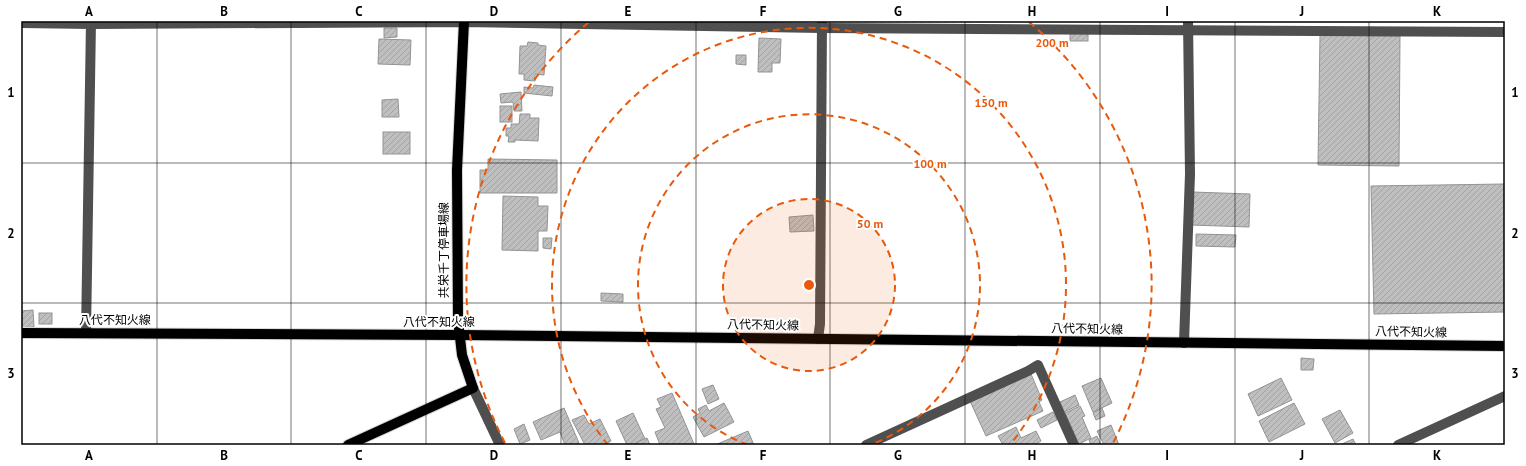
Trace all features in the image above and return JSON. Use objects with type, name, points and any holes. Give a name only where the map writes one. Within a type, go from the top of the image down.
[{"type":"main road","name":"共栄千丁停車場線","points":[[464,22],[457,170],[458,320],[462,355],[473,388]]},
{"type":"main road","name":"八代不知火線","points":[[21,333],[459,335],[1505,346]]},
{"type":"main road","points":[[348,445],[473,388]]},
{"type":"street","points":[[21,24],[464,22],[1187,26],[1505,32]]},
{"type":"street","points":[[86,333],[91,23]]},
{"type":"street","points":[[818,339],[820,324],[822,24]]},
{"type":"street","points":[[1184,343],[1190,174],[1187,26]]},
{"type":"street","points":[[866,445],[1028,371],[1038,365],[1074,445]]},
{"type":"street","points":[[473,388],[500,445]]},
{"type":"street","points":[[1398,445],[1505,396]]},
{"type":"building","points":[[384,28],[397,28],[397,37],[384,38]]},
{"type":"building","points":[[1070,31],[1088,31],[1088,41],[1070,41]]},
{"type":"building","points":[[1320,35],[1400,36],[1399,166],[1318,165]]},
{"type":"building","points":[[759,38],[781,39],[780,63],[772,63],[772,72],[758,72]]},
{"type":"building","points":[[379,39],[411,40],[410,65],[378,64]]},
{"type":"building","points":[[528,42],[546,46],[544,75],[535,74],[535,81],[524,80],[524,74],[519,74],[520,46],[527,46]]},
{"type":"building","points":[[736,55],[746,55],[746,65],[736,64]]},
{"type":"building","points":[[534,85],[553,87],[552,96],[524,93],[524,87],[533,88]]},
{"type":"building","points":[[521,92],[522,111],[514,111],[513,102],[501,103],[500,94]]},
{"type":"building","points":[[398,99],[399,117],[382,117],[382,100]]},
{"type":"building","points":[[500,106],[512,106],[512,122],[500,122]]},
{"type":"building","points":[[520,114],[530,114],[530,118],[539,118],[538,141],[515,140],[515,142],[508,142],[509,136],[506,136],[506,128],[511,128],[511,124],[519,124]]},
{"type":"building","points":[[383,132],[410,132],[410,154],[383,154]]},
{"type":"building","points":[[488,159],[557,160],[557,193],[480,193],[480,170],[488,170]]},
{"type":"building","points":[[1505,184],[1505,312],[1374,314],[1371,186]]},
{"type":"building","points":[[1192,192],[1250,194],[1249,227],[1191,225]]},
{"type":"building","points":[[503,196],[538,197],[538,206],[548,206],[547,231],[538,231],[538,251],[502,250]]},
{"type":"building","points":[[813,215],[814,231],[790,232],[789,217]]},
{"type":"building","points":[[1196,234],[1236,235],[1235,247],[1196,246]]},
{"type":"building","points":[[543,238],[552,238],[551,249],[543,248]]},
{"type":"building","points":[[601,293],[623,294],[623,302],[601,301]]},
{"type":"building","points":[[33,310],[34,327],[21,328],[21,311]]},
{"type":"building","points":[[39,313],[52,313],[52,324],[39,324]]},
{"type":"building","points":[[1301,358],[1314,359],[1313,370],[1301,370]]},
{"type":"building","points":[[1031,374],[1042,400],[1039,402],[1043,411],[986,436],[970,401]]},
{"type":"building","points":[[1101,378],[1112,403],[1093,412],[1082,386]]},
{"type":"building","points":[[1281,378],[1292,400],[1258,416],[1248,394]]},
{"type":"building","points":[[713,385],[719,399],[708,404],[702,389]]},
{"type":"building","points":[[672,393],[694,444],[693,445],[660,445],[655,432],[665,428],[656,409],[661,407],[657,399]]},
{"type":"building","points":[[1075,395],[1079,405],[1064,412],[1060,402]]},
{"type":"building","points":[[724,403],[734,422],[704,437],[693,417],[700,413],[698,409],[706,405],[709,411]]},
{"type":"building","points":[[1294,403],[1305,424],[1269,442],[1259,421]]},
{"type":"building","points":[[1080,406],[1085,416],[1082,417],[1091,438],[1079,444],[1065,413]]},
{"type":"building","points":[[564,408],[579,443],[574,445],[565,445],[560,432],[541,440],[533,422]]},
{"type":"building","points":[[1102,408],[1105,416],[1096,420],[1093,413]]},
{"type":"building","points":[[1340,410],[1353,433],[1335,443],[1322,419]]},
{"type":"building","points":[[1053,412],[1057,420],[1041,428],[1037,420]]},
{"type":"building","points":[[633,413],[645,439],[632,445],[627,445],[616,421]]},
{"type":"building","points":[[584,415],[589,424],[600,419],[611,441],[604,445],[585,445],[572,420]]},
{"type":"building","points":[[524,424],[530,440],[520,444],[514,429]]},
{"type":"building","points":[[1111,425],[1119,445],[1104,445],[1097,431]]},
{"type":"building","points":[[1016,427],[1021,438],[1036,431],[1041,441],[1034,445],[1003,445],[998,436]]},
{"type":"building","points":[[748,431],[754,445],[715,445]]},
{"type":"building","points":[[1097,436],[1101,445],[1091,445],[1089,440]]},
{"type":"building","points":[[647,438],[650,445],[638,445],[637,442]]},
{"type":"building","points":[[1353,439],[1356,445],[1340,445]]}]
